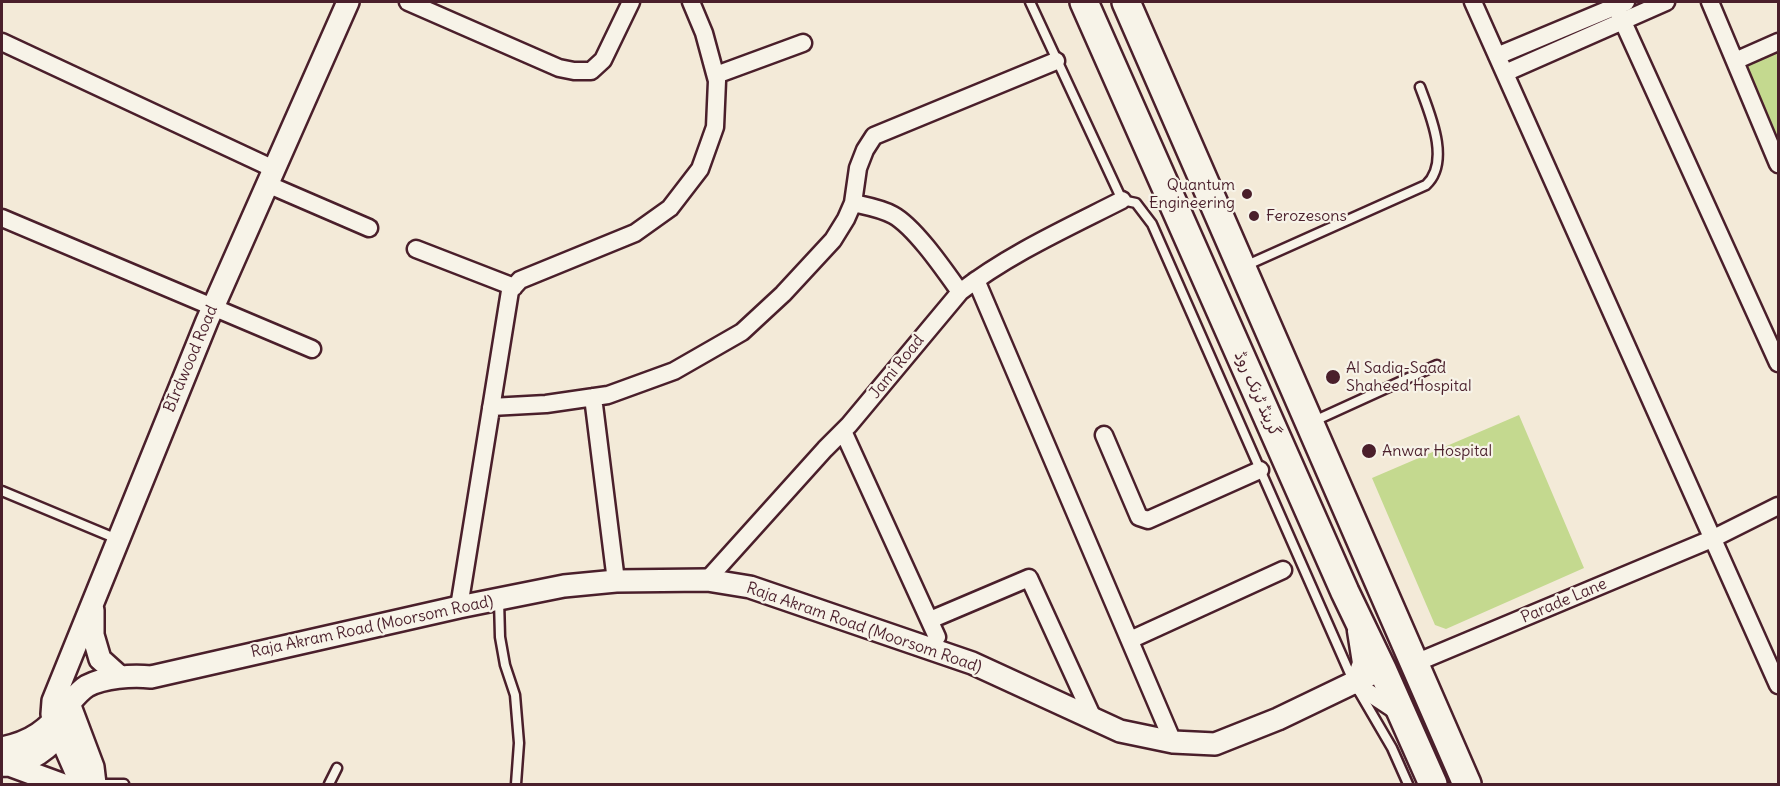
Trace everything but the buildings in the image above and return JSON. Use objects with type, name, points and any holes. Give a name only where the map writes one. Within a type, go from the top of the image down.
[{"type":"highway","name":"گرینڈ ٹرنک روڈ","points":[[1084,2],[1433,784]]},
{"type":"highway","points":[[1126,2],[1467,784]]},
{"type":"street","name":"BIrdwood Road","points":[[63,713],[93,599],[117,539],[213,306],[348,2]]},
{"type":"street","points":[[408,2],[559,68],[574,71],[591,71],[603,60],[631,2]]},
{"type":"street","points":[[459,607],[510,291],[520,280],[634,233],[670,208],[700,169],[715,127],[716,75],[692,2]]},
{"type":"street","points":[[1473,2],[1779,685]]},
{"type":"street","points":[[1497,56],[1620,8],[1666,2]]},
{"type":"street","points":[[1710,2],[1777,153]]},
{"type":"street","points":[[1505,73],[1620,8]]},
{"type":"street","points":[[1620,8],[1779,363]]},
{"type":"street","points":[[2,42],[369,228]]},
{"type":"street","points":[[1735,61],[1779,42]]},
{"type":"street","points":[[716,75],[803,43]]},
{"type":"street","points":[[491,407],[546,404],[608,395],[675,371],[742,332],[783,294],[832,240],[846,219],[853,203],[858,168],[873,136],[1056,61]]},
{"type":"street","name":"Jami Road","points":[[707,580],[843,431],[960,292],[1018,254],[1122,200]]},
{"type":"street","points":[[853,203],[873,207],[895,216],[933,255],[960,292]]},
{"type":"street","points":[[2,218],[312,349]]},
{"type":"street","points":[[416,249],[514,287]]},
{"type":"street","points":[[976,280],[1173,742]]},
{"type":"street","points":[[593,397],[615,581]]},
{"type":"street","points":[[843,431],[937,637]]},
{"type":"street","points":[[1104,435],[1140,517],[1148,520],[1260,470]]},
{"type":"street","name":"Parade Lane","points":[[1413,664],[1714,538],[1779,506]]},
{"type":"street","points":[[1130,640],[1283,570]]},
{"type":"street","points":[[930,620],[1029,578],[1093,718]]},
{"type":"street","name":"Raja Akram Road (Moorsom Road)","points":[[63,713],[87,686],[120,677],[152,677],[459,607],[564,586],[615,581],[707,580],[750,587],[972,663],[1120,731],[1173,742],[1215,744],[1278,719],[1382,669]]},
{"type":"street","points":[[93,599],[93,635],[100,658],[120,677]]},
{"type":"street","points":[[1354,611],[1361,663],[1354,683],[1403,717]]},
{"type":"street","points":[[63,713],[80,708],[90,700],[133,689],[152,677]]},
{"type":"street","points":[[4,759],[29,759],[50,746],[63,713]]},
{"type":"street","points":[[63,713],[75,770],[85,784]]},
{"type":"street","points":[[63,713],[93,767],[95,784]]},
{"type":"street","points":[[4,759],[61,784]]},
{"type":"lane","points":[[1030,2],[1122,200],[1136,203],[1152,224],[1354,683],[1392,748],[1408,784]]},
{"type":"lane","points":[[1241,267],[1426,185],[1433,178],[1437,141],[1435,126],[1420,87]]},
{"type":"lane","points":[[1309,423],[1437,365]]},
{"type":"lane","points":[[2,491],[117,539]]},
{"type":"lane","points":[[499,599],[500,637],[504,666],[515,695],[519,743],[516,784]]},
{"type":"lane","points":[[329,784],[337,768]]},
{"type":"lane","points":[[95,784],[124,784]]},
{"type":"green space","points":[[1778,42],[1778,147],[1735,61]]},
{"type":"green space","points":[[1519,415],[1584,568],[1446,629],[1435,625],[1372,478]]},
{"type":"place","name":"Quantum Engineering","points":[[1247,194]]},
{"type":"place","name":"Ferozesons","points":[[1254,216]]},
{"type":"place","name":"Al Sadiq-Saad Shaheed Hospital","points":[[1333,377]]},
{"type":"place","name":"Anwar Hospital","points":[[1369,451]]}]
